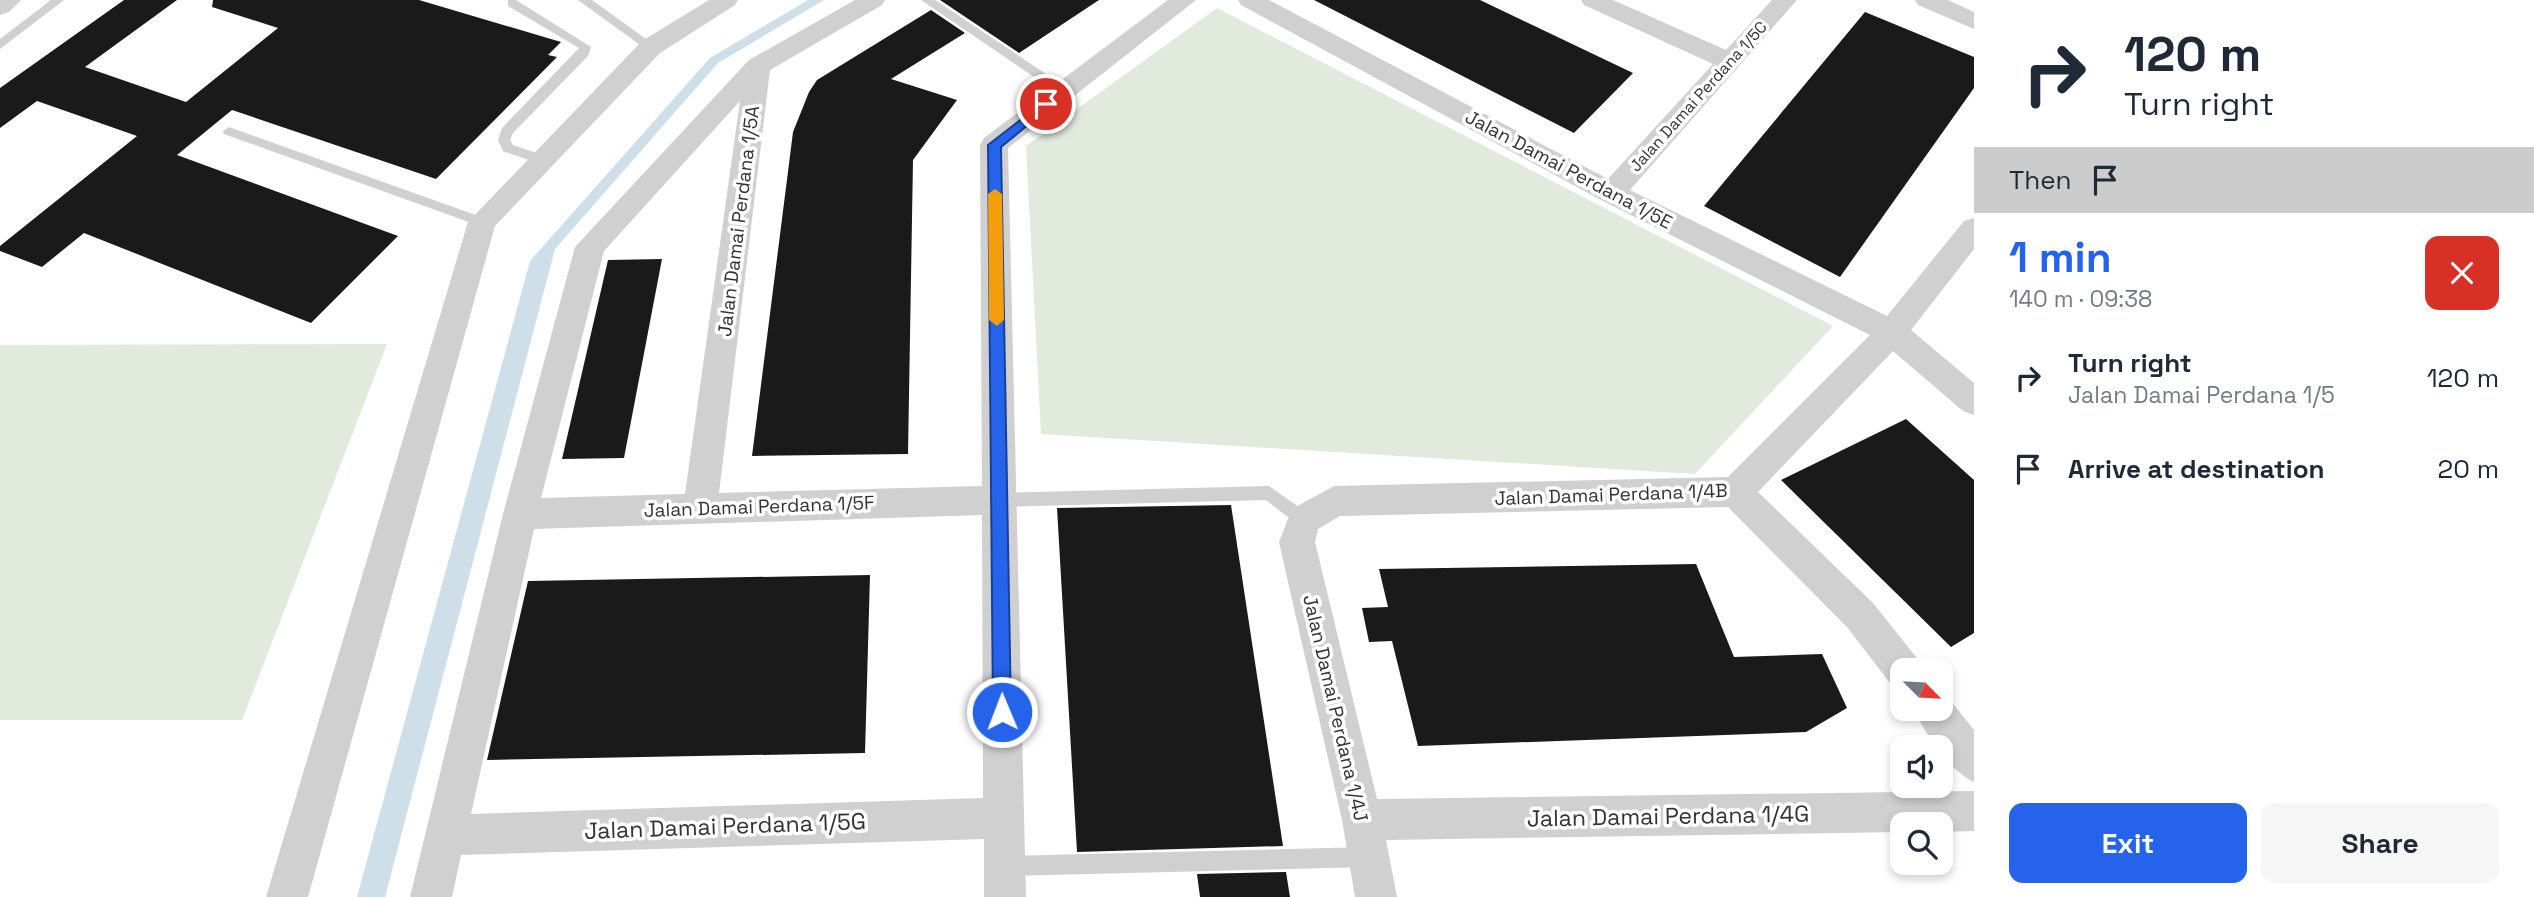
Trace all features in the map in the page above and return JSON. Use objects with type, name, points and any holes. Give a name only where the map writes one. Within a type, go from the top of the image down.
[{"type":"street","points":[[0,7],[9,0]]},
{"type":"street","points":[[431,897],[520,514],[590,247],[758,66],[873,0]]},
{"type":"street","points":[[1005,882],[994,145],[1184,0]]},
{"type":"street","name":"Jalan Damai Perdana 1/5E","points":[[1250,0],[1612,193],[1892,332],[1974,402]]},
{"type":"street","points":[[1594,0],[1728,61]]},
{"type":"street","name":"Jalan Damai Perdana 1/5C","points":[[1612,193],[1785,0]]},
{"type":"street","points":[[1927,0],[1974,21]]},
{"type":"street","points":[[287,897],[482,222],[651,47],[709,3]]},
{"type":"street","name":"Jalan Damai Perdana 1/5A","points":[[700,507],[758,66]]},
{"type":"street","name":"Jalan Damai Perdana 1/4B","points":[[1304,520],[1334,501],[1736,492],[1892,332],[1974,228]]},
{"type":"street","points":[[1736,492],[1860,615],[1894,658]]},
{"type":"street","name":"Jalan Damai Perdana 1/5F","points":[[520,514],[999,500]]},
{"type":"street","name":"Jalan Damai Perdana 1/4J","points":[[1304,520],[1297,542],[1377,897]]},
{"type":"street","points":[[1942,721],[1974,762]]},
{"type":"street","name":"Jalan Damai Perdana 1/4G","points":[[1365,838],[1974,811]]},
{"type":"street","name":"Jalan Damai Perdana 1/5G","points":[[445,835],[1004,818]]},
{"type":"lane","points":[[0,45],[58,0]]},
{"type":"lane","points":[[584,0],[651,47]]},
{"type":"lane","points":[[927,0],[1063,91]]},
{"type":"lane","points":[[512,1],[585,47],[584,53],[508,131],[504,140],[508,148],[543,160]]},
{"type":"lane","points":[[229,131],[482,222]]},
{"type":"lane","points":[[999,500],[1269,493],[1304,520]]},
{"type":"lane","points":[[1005,882],[1365,838]]},
{"type":"shaded area","points":[[808,0],[824,0],[718,63],[555,249],[385,897],[357,897],[530,261],[710,58]]},
{"type":"shaded area","points":[[1217,8],[1833,326],[1695,474],[1041,434],[1026,146]]},
{"type":"shaded area","points":[[387,344],[242,720],[0,720],[0,345]]},
{"type":"building","points":[[124,0],[177,0],[85,67],[186,102],[278,28],[212,7],[213,0],[419,0],[561,42],[548,55],[557,57],[436,179],[232,110],[177,155],[398,236],[311,323],[84,233],[42,267],[0,251],[0,246],[137,136],[37,101],[0,128],[0,88]]},
{"type":"building","points":[[940,0],[1099,0],[1019,53]]},
{"type":"building","points":[[1314,0],[1480,0],[1633,73],[1574,133]]},
{"type":"building","points":[[931,10],[965,33],[891,79],[957,100],[913,160],[908,454],[752,456],[793,132],[809,92],[817,80]]},
{"type":"building","points":[[1865,12],[1974,57],[1974,88],[1840,277],[1704,206]]},
{"type":"building","points":[[662,259],[624,458],[562,459],[608,260]]},
{"type":"building","points":[[1906,419],[1974,480],[1974,633],[1951,647],[1781,480]]},
{"type":"building","points":[[1231,505],[1283,846],[1077,852],[1057,508]]},
{"type":"building","points":[[1696,564],[1734,657],[1822,654],[1847,708],[1806,732],[1418,746],[1392,641],[1369,642],[1362,608],[1388,607],[1379,569]]},
{"type":"building","points":[[870,575],[865,753],[487,760],[528,581]]},
{"type":"building","points":[[1286,872],[1290,897],[1200,897],[1197,874]]},
{"type":"slow traffic","points":[[995,194],[997,320]]},
{"type":"route","points":[[1002,712],[994,145],[1046,104]]}]
